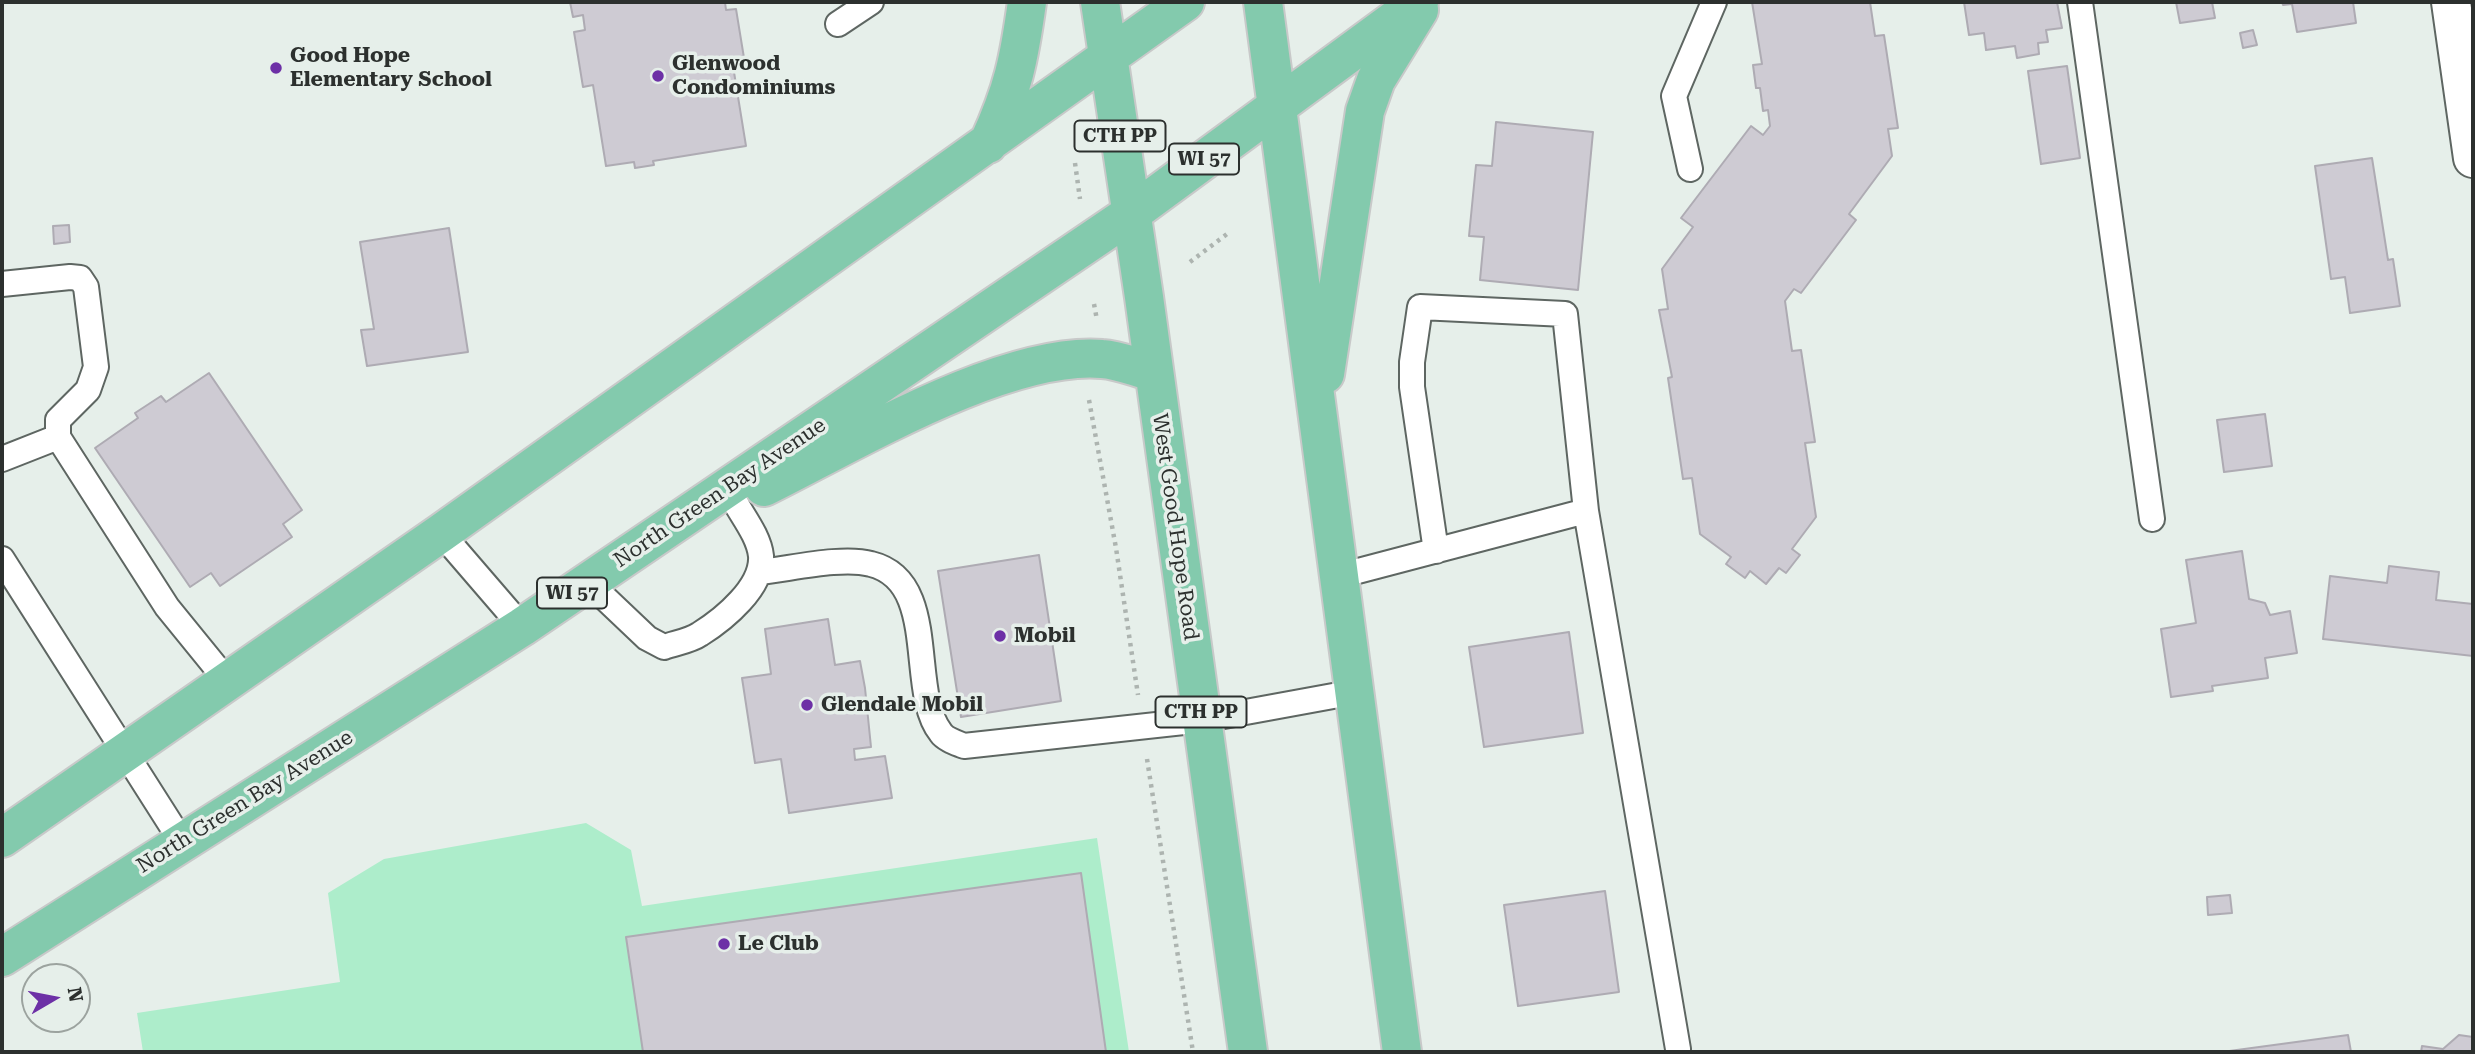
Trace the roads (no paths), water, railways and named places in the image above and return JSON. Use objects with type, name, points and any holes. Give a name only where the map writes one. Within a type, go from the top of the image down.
[{"type":"main road","points":[[987,145],[1006,104],[1017,71],[1027,2]]},
{"type":"main road","name":"West Good Hope Road","points":[[1100,2],[1132,213],[1248,1052]]},
{"type":"main road","points":[[2,838],[126,755],[441,533],[1185,2]]},
{"type":"main road","points":[[1263,2],[1402,1052]]},
{"type":"main road","name":"North Green Bay Avenue","points":[[2,957],[522,627],[1132,213],[1419,2]]},
{"type":"main road","points":[[1318,418],[1365,111],[1376,80],[1424,2]]},
{"type":"main road","points":[[625,557],[931,404],[1012,372],[1045,364],[1102,359],[1154,372]]},
{"type":"street","points":[[2451,2],[2473,158]]},
{"type":"lane","points":[[838,24],[872,2]]},
{"type":"lane","points":[[1690,169],[1674,96],[1714,2]]},
{"type":"lane","points":[[2080,2],[2152,519]]},
{"type":"lane","points":[[2,284],[70,276],[80,278],[86,287],[96,367],[88,390],[58,420],[58,438],[167,607],[228,682]]},
{"type":"lane","points":[[1436,551],[1412,387],[1412,362],[1420,307],[1565,314],[1586,511],[1678,1049]]},
{"type":"lane","points":[[2,459],[58,438]]},
{"type":"lane","points":[[588,582],[647,638],[664,647],[698,635],[751,591],[759,572],[761,555],[735,502]]},
{"type":"lane","points":[[1339,576],[1586,511]]},
{"type":"lane","points":[[441,533],[522,627]]},
{"type":"lane","points":[[2,559],[182,842]]},
{"type":"lane","points":[[759,572],[837,564],[871,564],[893,574],[906,587],[916,622],[933,718],[942,736],[964,746],[1202,720],[1354,692]]},
{"type":"place","name":"Good Hope Elementary School","points":[[276,68]]},
{"type":"place","name":"Glenwood Condominiums","points":[[658,76]]},
{"type":"place","name":"Mobil","points":[[1000,636]]},
{"type":"place","name":"Glendale Mobil","points":[[807,705]]},
{"type":"place","name":"Le Club","points":[[724,944]]}]
